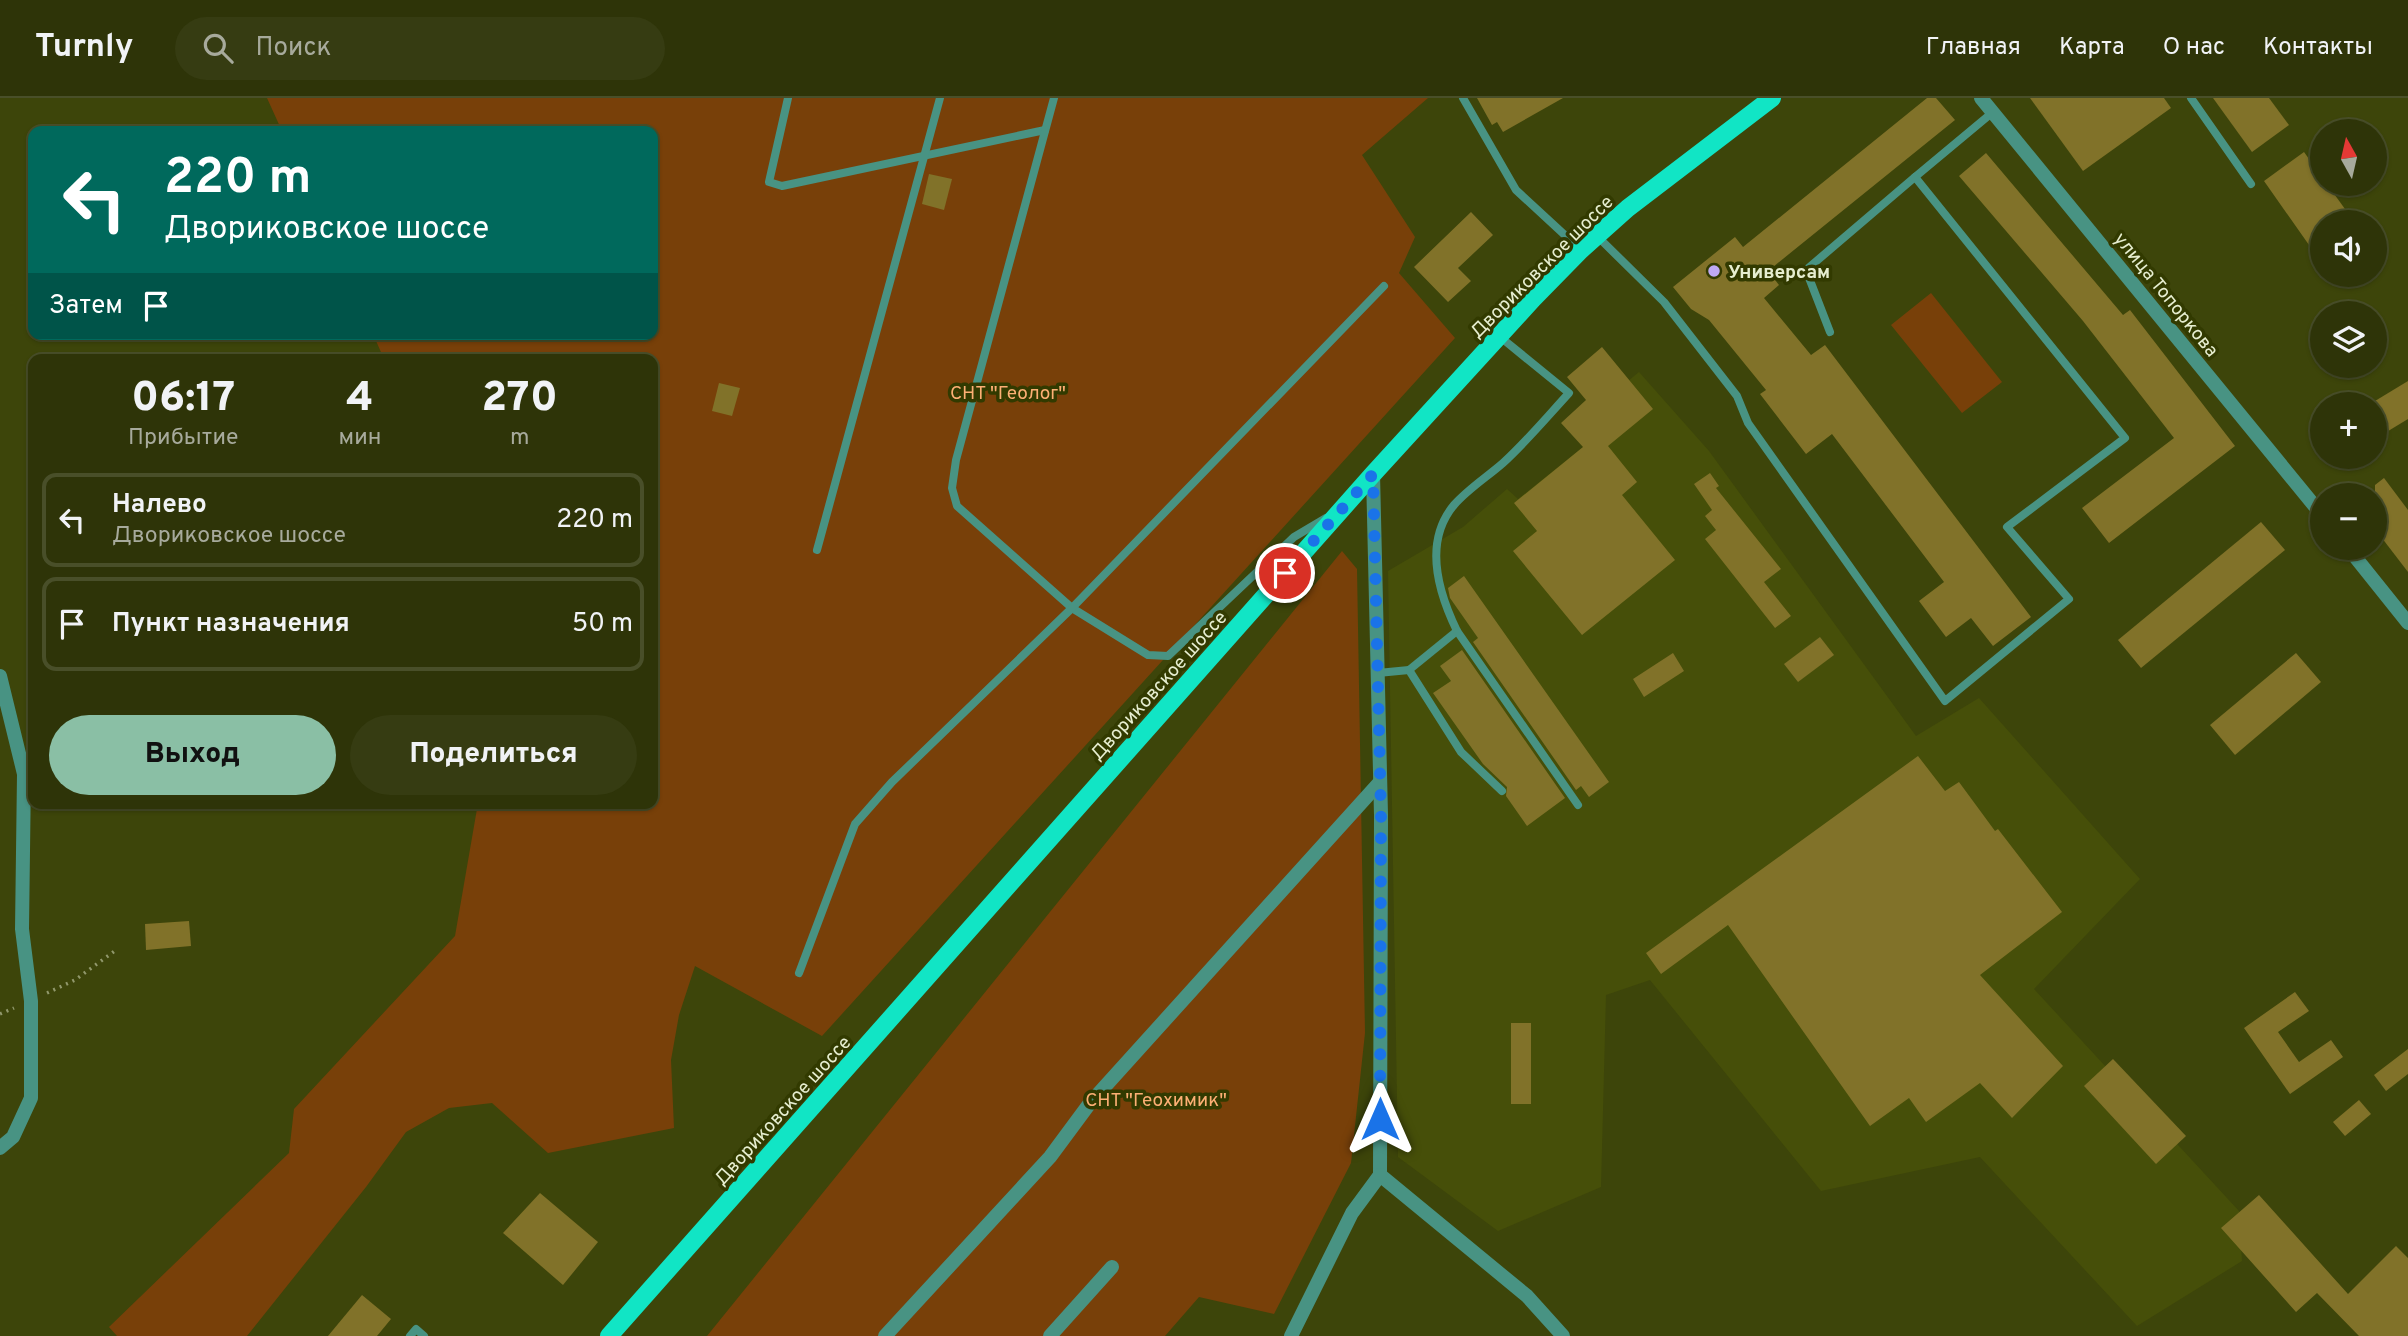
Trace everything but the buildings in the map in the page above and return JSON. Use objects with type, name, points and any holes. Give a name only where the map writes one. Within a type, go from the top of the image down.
[{"type":"main road","name":"Двориковское шоссе","points":[[610,1336],[1340,511],[1499,336],[1597,236],[1639,200],[1772,98]]},
{"type":"street","name":"улица Топоркова","points":[[1981,98],[2310,500]]},
{"type":"street","points":[[1291,1336],[1352,1213],[1380,1175],[1380,782],[1373,474]]},
{"type":"street","points":[[2358,560],[2408,623]]},
{"type":"street","points":[[0,676],[24,774],[22,929],[31,1001],[32,1098],[13,1137],[0,1148]]},
{"type":"street","points":[[885,1336],[1049,1157],[1090,1103],[1380,782]]},
{"type":"street","points":[[1380,1175],[1527,1296],[1563,1336]]},
{"type":"street","points":[[1050,1336],[1112,1267]]},
{"type":"lane","points":[[788,98],[769,182],[782,186],[1045,130]]},
{"type":"lane","points":[[817,550],[940,98]]},
{"type":"lane","points":[[1054,98],[956,460],[952,488],[957,506],[1072,608],[1148,655],[1168,656],[1294,537],[1340,511]]},
{"type":"lane","points":[[1463,98],[1516,190],[1581,250]]},
{"type":"lane","points":[[2191,98],[2251,184]]},
{"type":"lane","points":[[1830,332],[1806,270],[1993,112]]},
{"type":"lane","points":[[1597,236],[1664,302],[1737,396],[1748,423],[1945,701],[2069,599],[2007,527],[2125,438],[1915,177]]},
{"type":"lane","points":[[799,973],[855,824],[892,782],[1072,608],[1384,286]]},
{"type":"lane","points":[[1499,336],[1569,393],[1504,462],[1455,505],[1443,521],[1437,537],[1438,580],[1444,604],[1457,631],[1578,805]]},
{"type":"lane","points":[[1378,673],[1409,670],[1457,631]]},
{"type":"lane","points":[[1409,670],[1461,752],[1502,791]]},
{"type":"lane","points":[[410,1336],[416,1329],[424,1336]]},
{"type":"path","points":[[0,1014],[75,980],[116,950]]},
{"type":"shaded area","points":[[1639,372],[1709,451],[1916,736],[1979,698],[2140,879],[2034,989],[2239,1211],[2242,1261],[2137,1326],[1980,1157],[1821,1191],[1650,980],[1606,995],[1601,1187],[1498,1231],[1398,1157],[1388,571],[1463,527],[1507,489],[1518,499],[1583,447],[1583,418]]},
{"type":"green space","name":"СНТ \"Геолог\"","points":[[267,98],[1428,98],[1362,155],[1415,237],[1399,273],[1455,338],[822,1036],[695,966],[679,1015],[671,1060],[674,1128],[548,1153],[492,1103],[449,1108],[406,1132],[366,1187],[247,1336],[117,1336],[109,1327],[289,1153],[294,1109],[455,936],[477,809],[658,809],[658,354],[382,354],[376,340],[658,340],[658,126],[280,126]]},
{"type":"green space","points":[[1931,293],[2002,382],[1962,413],[1891,325]]},
{"type":"green space","name":"СНТ \"Геохимик\"","points":[[1342,551],[1357,569],[1365,1033],[1351,1163],[1274,1314],[1199,1297],[1165,1336],[707,1336]]},
{"type":"place","name":"Универсам","points":[[1714,271]]},
{"type":"route","points":[[1285,573],[1373,474],[1381,815],[1380,1119]]}]
